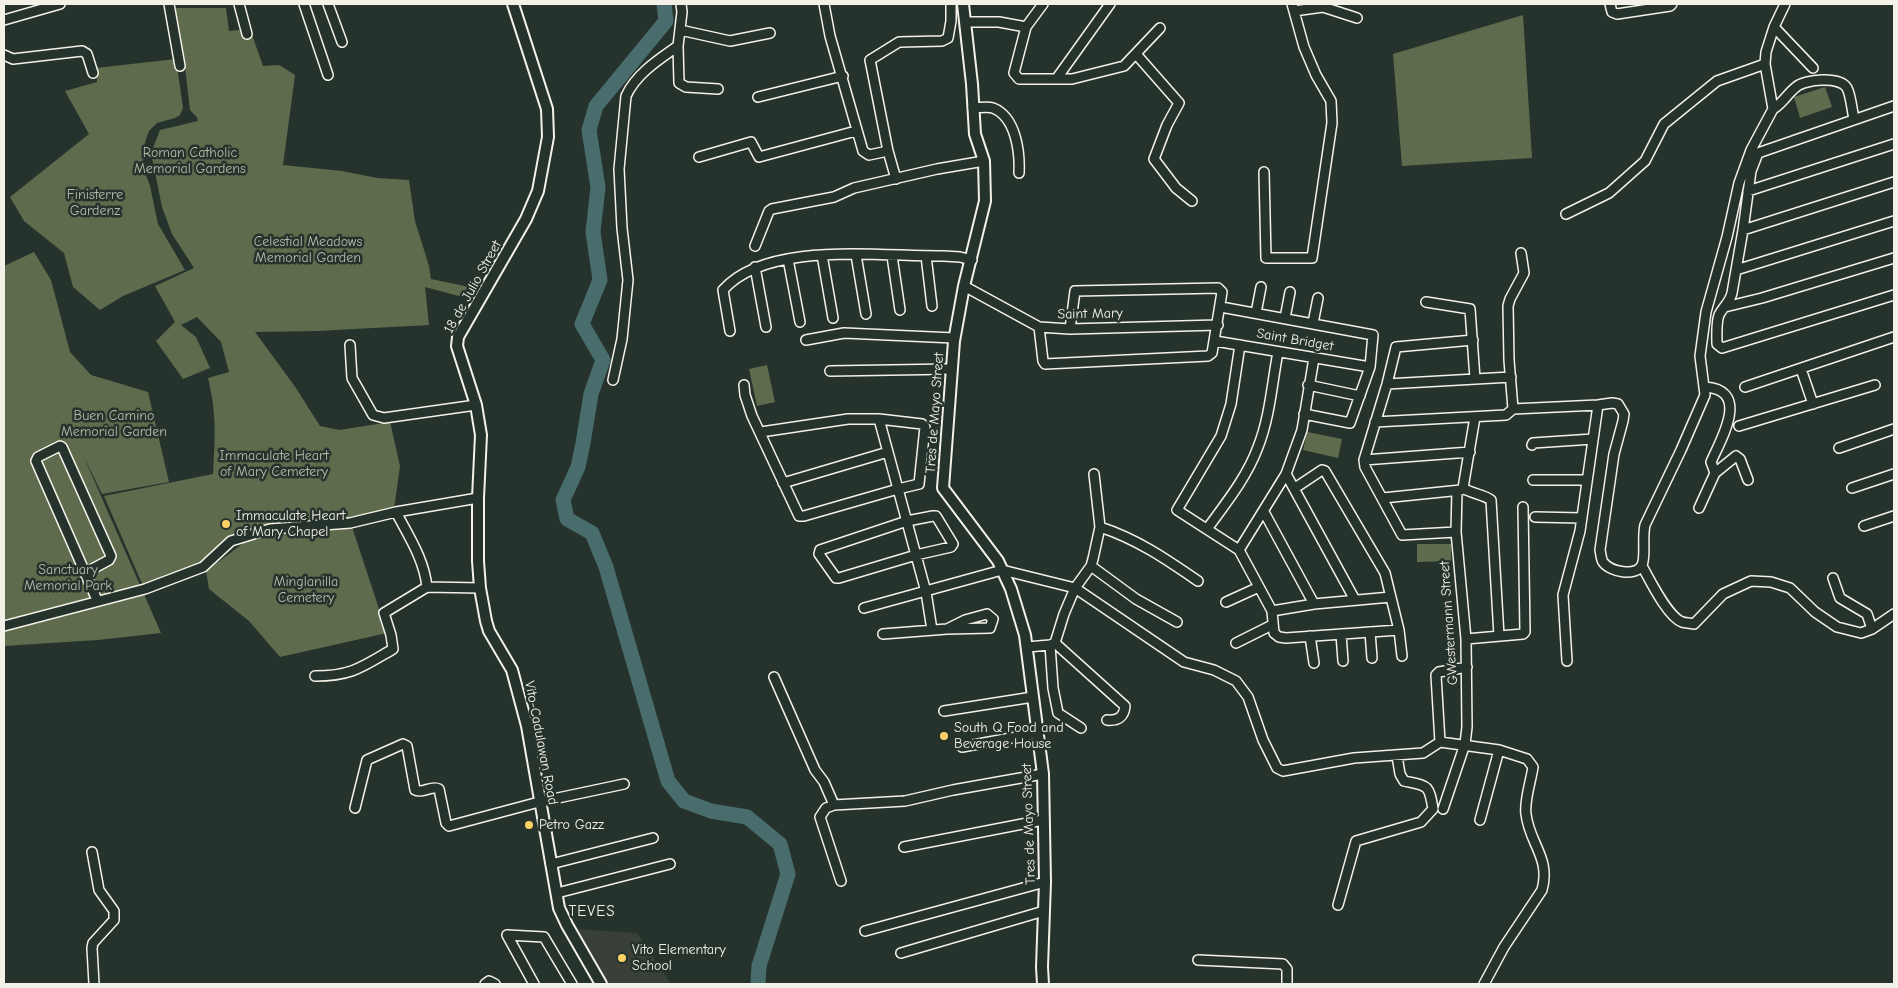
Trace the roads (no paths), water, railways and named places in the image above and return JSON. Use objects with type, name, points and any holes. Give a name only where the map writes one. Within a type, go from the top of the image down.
[{"type":"street","points":[[4,20],[60,4]]},
{"type":"street","points":[[169,4],[180,66]]},
{"type":"street","points":[[239,4],[247,34]]},
{"type":"street","points":[[304,4],[328,75]]},
{"type":"street","points":[[328,4],[342,42]]},
{"type":"street","name":"18 de Julio Street","points":[[486,621],[480,588],[478,498],[481,435],[476,405],[457,346],[458,337],[526,219],[538,191],[548,137],[547,109],[513,4]]},
{"type":"street","points":[[681,4],[682,12],[678,46],[679,83],[686,87],[718,89]]},
{"type":"street","points":[[824,4],[830,36],[863,151],[869,155],[888,152]]},
{"type":"street","points":[[896,179],[888,152],[870,60],[898,42],[942,41],[948,38],[951,4]]},
{"type":"street","name":"Tres de Mayo Street","points":[[963,4],[975,134],[984,161],[985,201],[968,288],[954,338],[943,488],[978,534],[1002,570],[1011,589],[1027,647],[1043,774],[1045,882],[1043,984]]},
{"type":"street","points":[[1043,4],[1026,27],[1014,73],[1019,79],[1072,79],[1124,66],[1160,28]]},
{"type":"street","points":[[1056,78],[1110,4]]},
{"type":"street","points":[[1610,4],[1615,14],[1636,7],[1670,6],[1672,4]]},
{"type":"street","points":[[1773,109],[1765,64],[1766,52],[1774,27],[1785,4]]},
{"type":"street","points":[[1264,172],[1266,258],[1312,258],[1332,123],[1331,101],[1316,75],[1304,47],[1293,8],[1323,7],[1357,18]]},
{"type":"street","points":[[966,22],[999,22],[1026,27]]},
{"type":"street","points":[[1774,27],[1813,68]]},
{"type":"street","points":[[680,30],[730,41],[770,33]]},
{"type":"street","points":[[613,380],[622,339],[628,280],[622,228],[619,169],[626,96],[631,86],[645,72],[678,46]]},
{"type":"street","points":[[4,55],[13,59],[82,51],[87,54],[93,73]]},
{"type":"street","points":[[1136,54],[1179,103],[1167,125],[1154,159],[1176,188],[1192,201]]},
{"type":"street","points":[[1566,214],[1609,193],[1645,162],[1664,124],[1717,81],[1765,64]]},
{"type":"street","points":[[758,97],[843,76]]},
{"type":"street","points":[[1854,119],[1847,88],[1840,82],[1812,80],[1797,86],[1773,109],[1751,150],[1739,183],[1728,237],[1706,312],[1700,356],[1705,394],[1645,525],[1642,535],[1644,554],[1642,566],[1666,607],[1681,622],[1694,624],[1722,594],[1751,581],[1770,582],[1790,588],[1815,612],[1837,627],[1861,632],[1872,628],[1894,614]]},
{"type":"street","points":[[1894,106],[1758,152],[1751,171],[1744,230],[1730,300],[1719,315],[1716,333],[1717,344],[1722,348],[1894,295]]},
{"type":"street","points":[[974,108],[991,107],[1009,122],[1017,140],[1020,162],[1019,173]]},
{"type":"street","points":[[699,157],[751,142],[759,157],[856,131]]},
{"type":"street","points":[[1748,191],[1894,144]]},
{"type":"street","points":[[755,246],[769,211],[772,209],[834,198],[854,188],[937,169],[984,161]]},
{"type":"street","points":[[1744,230],[1894,182]]},
{"type":"street","points":[[1736,270],[1894,221]]},
{"type":"street","points":[[1514,409],[1510,377],[1508,306],[1524,273],[1521,252]]},
{"type":"street","points":[[730,331],[723,290],[731,281],[755,267],[788,259],[822,255],[960,257],[972,260]]},
{"type":"street","points":[[822,255],[833,318]]},
{"type":"street","points":[[856,255],[866,314]]},
{"type":"street","points":[[892,256],[900,310]]},
{"type":"street","points":[[926,256],[932,306]]},
{"type":"street","points":[[1725,307],[1762,298],[1894,258]]},
{"type":"street","points":[[788,259],[800,322]]},
{"type":"street","points":[[755,267],[766,327]]},
{"type":"street","points":[[1256,313],[1261,287]]},
{"type":"street","name":"Saint Mary","points":[[968,288],[1039,327],[1070,329],[1218,325]]},
{"type":"street","points":[[1039,327],[1045,364],[1208,356],[1212,353],[1215,341],[1222,292],[1218,288],[1075,292],[1070,329]]},
{"type":"street","points":[[1285,318],[1290,292]]},
{"type":"street","points":[[1313,323],[1318,298]]},
{"type":"street","points":[[1426,302],[1469,308],[1475,379]]},
{"type":"street","points":[[1220,307],[1373,335],[1370,367],[1351,422],[1349,424],[1304,414]]},
{"type":"street","points":[[806,340],[844,333],[954,338]]},
{"type":"street","points":[[1745,387],[1894,337]]},
{"type":"street","points":[[1456,532],[1402,535],[1365,467],[1364,460],[1387,384],[1395,349],[1398,346],[1472,340]]},
{"type":"street","name":"Saint Bridget","points":[[1215,341],[1370,367]]},
{"type":"street","points":[[350,345],[352,378],[373,415],[384,418],[476,405]]},
{"type":"street","points":[[1240,345],[1231,404],[1221,436],[1201,473],[1177,508],[1178,511],[1239,550],[1272,611],[1274,633],[1279,636],[1286,638],[1399,630]]},
{"type":"street","points":[[1207,529],[1237,488],[1258,446],[1278,352]]},
{"type":"street","points":[[1239,550],[1286,474],[1300,436],[1314,358]]},
{"type":"street","points":[[830,371],[952,369]]},
{"type":"street","points":[[1801,369],[1813,404]]},
{"type":"street","points":[[1387,384],[1510,377]]},
{"type":"street","points":[[744,384],[745,395],[752,416],[800,517],[919,484],[925,427],[922,424],[879,418],[848,419],[761,432]]},
{"type":"street","points":[[1308,385],[1360,396]]},
{"type":"street","points":[[1739,426],[1875,385]]},
{"type":"street","points":[[1705,387],[1716,387],[1722,391],[1730,403],[1729,424],[1712,462],[1715,473]]},
{"type":"street","points":[[1375,422],[1506,415],[1514,409],[1618,404],[1624,414],[1614,454],[1601,542],[1601,556],[1603,562],[1612,569],[1630,572],[1636,571],[1642,566]]},
{"type":"street","points":[[1567,661],[1563,595],[1580,531],[1598,405]]},
{"type":"street","name":"GWestermann Street","points":[[1443,810],[1465,744],[1466,639],[1456,532],[1460,490],[1470,452],[1475,417]]},
{"type":"street","points":[[879,418],[926,592],[932,630]]},
{"type":"street","points":[[1839,448],[1894,429]]},
{"type":"street","points":[[1532,445],[1534,443],[1592,439]]},
{"type":"street","points":[[85,572],[109,560],[111,556],[60,446],[38,457],[36,461],[97,600]]},
{"type":"street","points":[[783,483],[888,452]]},
{"type":"street","points":[[1364,460],[1470,452]]},
{"type":"street","points":[[1699,508],[1715,473],[1736,456],[1740,459],[1748,480]]},
{"type":"street","points":[[1295,488],[1322,470],[1325,471],[1385,573],[1399,630],[1402,656]]},
{"type":"street","points":[[1081,728],[1058,714],[1053,688],[1053,644],[1076,588],[1091,566],[1100,527],[1094,474]]},
{"type":"street","points":[[1286,474],[1355,600]]},
{"type":"street","points":[[1852,488],[1894,474]]},
{"type":"street","points":[[1533,480],[1587,480]]},
{"type":"street","points":[[1383,498],[1460,490],[1486,496],[1491,500],[1499,636]]},
{"type":"street","points":[[4,626],[145,588],[203,567],[230,541],[270,528],[350,523],[396,512],[478,498]]},
{"type":"street","points":[[1466,639],[1523,634],[1526,631],[1523,507]]},
{"type":"street","points":[[396,512],[420,556],[427,587]]},
{"type":"street","points":[[1264,512],[1314,604]]},
{"type":"street","points":[[936,516],[953,544],[952,547],[916,555],[837,578],[819,554],[820,550],[906,522],[936,516]]},
{"type":"street","points":[[1864,526],[1894,516]]},
{"type":"street","points":[[1535,518],[1582,518]]},
{"type":"street","points":[[1100,527],[1122,534],[1151,549],[1198,581]]},
{"type":"street","points":[[1091,566],[1136,599],[1176,622]]},
{"type":"street","points":[[864,608],[1002,570],[1076,588],[1184,662],[1214,670],[1236,681],[1248,698],[1263,740],[1277,768],[1283,771],[1354,758],[1423,753],[1440,742],[1499,750],[1523,757],[1532,764],[1525,813],[1529,830],[1542,856],[1545,880],[1542,890],[1504,947],[1484,984]]},
{"type":"street","points":[[1833,578],[1840,598],[1867,614],[1872,628]]},
{"type":"street","points":[[314,676],[335,676],[356,671],[393,649],[384,613],[427,587],[480,588]]},
{"type":"street","points":[[1226,602],[1259,587]]},
{"type":"street","points":[[1272,611],[1314,604],[1391,597]]},
{"type":"street","name":"Vito-Cadulawan Road","points":[[486,621],[489,631],[512,670],[526,726],[559,908],[601,984]]},
{"type":"street","points":[[1236,643],[1272,625]]},
{"type":"street","points":[[883,634],[947,629]]},
{"type":"street","points":[[1370,632],[1372,658]]},
{"type":"street","points":[[1341,634],[1343,661]]},
{"type":"street","points":[[1310,636],[1314,663]]},
{"type":"street","points":[[1027,647],[1053,644],[1125,706],[1120,718],[1115,721],[1107,720]]},
{"type":"street","points":[[1440,742],[1436,674],[1467,667]]},
{"type":"street","points":[[774,677],[815,770],[824,782],[834,805]]},
{"type":"street","points":[[944,711],[1033,697]]},
{"type":"street","points":[[962,747],[1038,733]]},
{"type":"street","points":[[355,808],[368,760],[403,744],[407,746],[416,790],[420,792],[435,787],[439,789],[446,823],[449,826],[539,802],[624,784]]},
{"type":"street","points":[[1480,820],[1499,750]]},
{"type":"street","points":[[1338,905],[1356,841],[1421,822],[1434,809],[1430,792],[1424,785],[1404,781],[1400,774],[1397,756]]},
{"type":"street","points":[[840,881],[820,817],[826,808],[834,805],[905,800],[1043,774]]},
{"type":"street","points":[[904,847],[1043,820]]},
{"type":"street","points":[[551,864],[653,838]]},
{"type":"street","points":[[92,852],[99,890],[114,911],[114,920],[93,943],[94,984]]},
{"type":"street","points":[[557,893],[670,864]]},
{"type":"street","points":[[865,931],[1045,882]]},
{"type":"street","points":[[901,953],[1044,911]]},
{"type":"street","points":[[534,984],[507,936],[544,937],[572,984]]},
{"type":"street","points":[[1198,960],[1283,964],[1288,969],[1287,984]]},
{"type":"street","points":[[484,984],[489,982],[495,984]]},
{"type":"waterway","points":[[664,4],[666,21],[596,106],[589,130],[598,187],[593,232],[600,280],[582,324],[603,360],[591,394],[578,467],[563,500],[567,519],[592,533],[606,567],[668,781],[684,801],[711,811],[747,817],[780,844],[788,874],[759,966],[758,984]]},
{"type":"place","name":"Immaculate Heart of Mary Chapel","points":[[226,524]]},
{"type":"place","name":"South Q Food and Beverage House","points":[[944,736]]},
{"type":"place","name":"Petro Gazz","points":[[529,825]]},
{"type":"place","name":"Vito Elementary School","points":[[622,958]]},
{"type":"district","name":"TEVES","points":[[592,912]]},
{"type":"park label","name":"Roman Catholic Memorial Gardens","points":[[190,162]]},
{"type":"park label","name":"Finisterre Gardenz","points":[[95,204]]},
{"type":"park label","name":"Celestial Meadows Memorial Garden","points":[[308,250]]},
{"type":"park label","name":"Buen Camino Memorial Garden","points":[[114,424]]},
{"type":"park label","name":"Immaculate Heart of Mary Cemetery","points":[[274,464]]},
{"type":"park label","name":"Sanctuary Memorial Park","points":[[68,578]]},
{"type":"park label","name":"Minglanilla Cemetery","points":[[306,590]]}]
